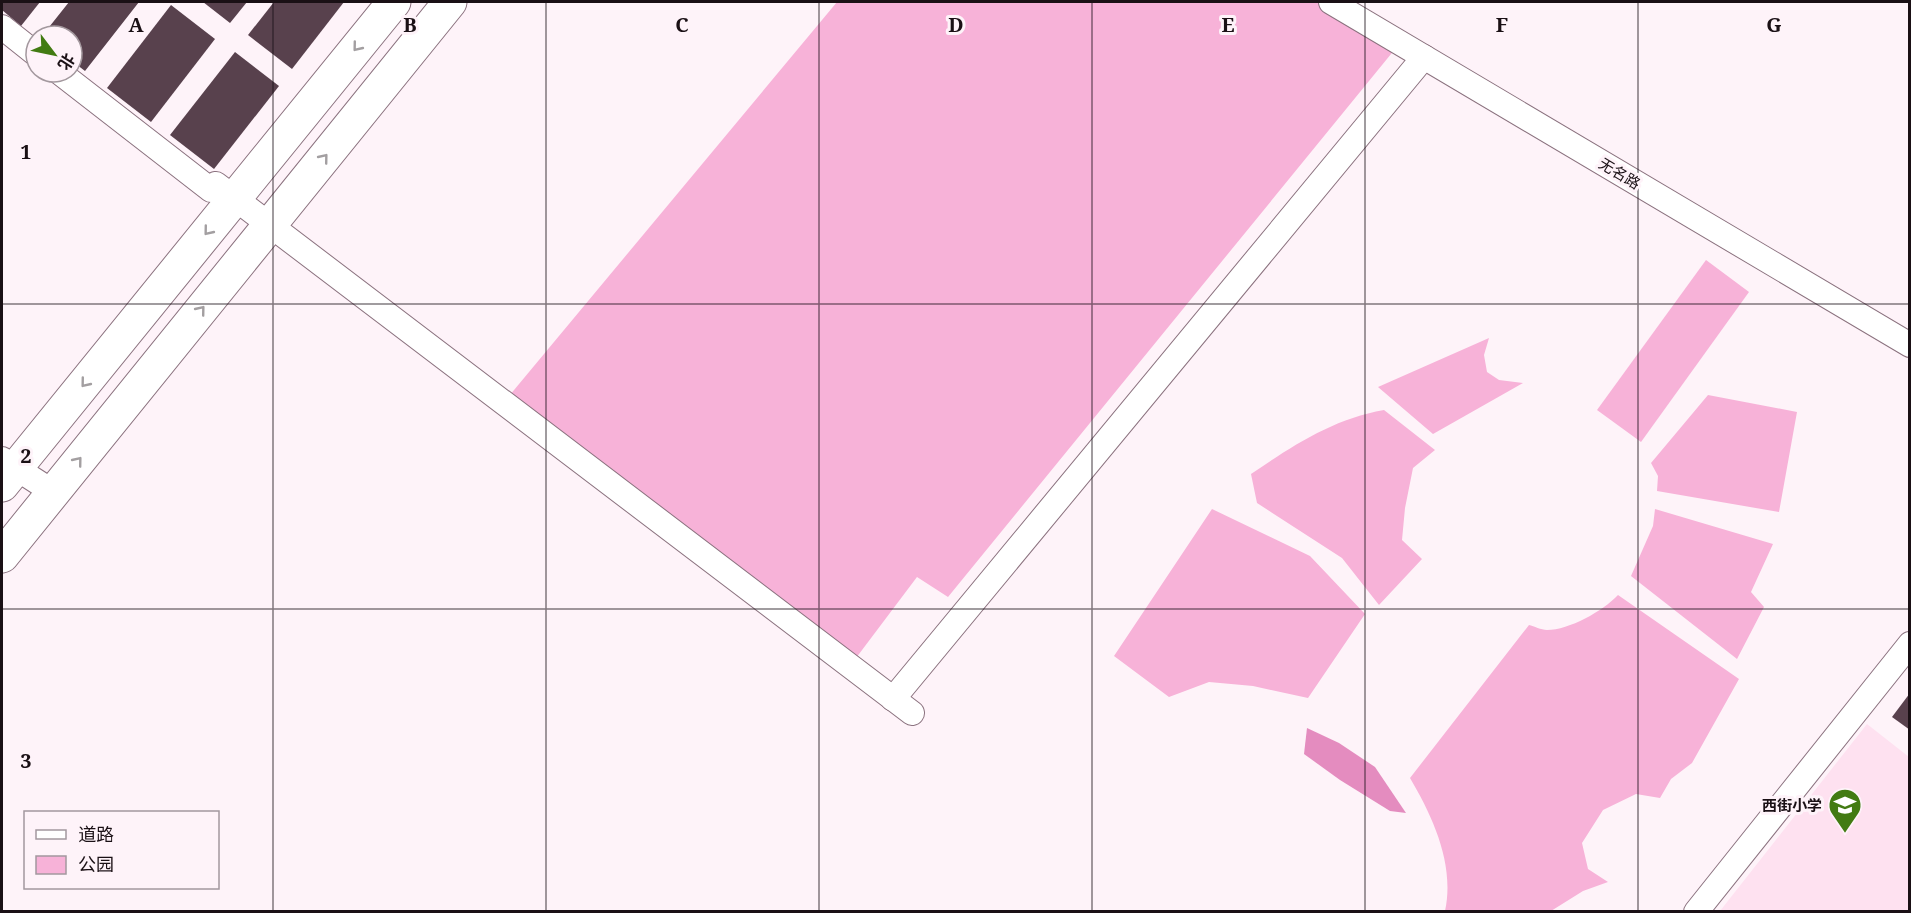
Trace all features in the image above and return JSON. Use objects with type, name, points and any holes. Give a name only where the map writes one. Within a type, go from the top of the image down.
[{"type":"main road","points":[[6,470],[221,190],[394,2]]},
{"type":"main road","points":[[2,556],[450,2]]},
{"type":"street","name":"无名路","points":[[1330,2],[1910,345]]},
{"type":"street","points":[[2,27],[24,44]]},
{"type":"street","points":[[75,84],[270,225],[903,706],[1424,57]]},
{"type":"street","points":[[6,470],[53,492]]},
{"type":"street","points":[[1696,912],[1910,644]]},
{"type":"shaded area","name":"西街小学","points":[[1867,724],[1909,757],[1909,911],[1720,911]]},
{"type":"shaded area","points":[[1307,728],[1339,743],[1375,767],[1406,813],[1390,811],[1304,754]]},
{"type":"green space","points":[[837,2],[1331,2],[1400,43],[948,597],[917,577],[850,666],[504,402]]},
{"type":"green space","points":[[1706,260],[1749,292],[1641,442],[1597,410]]},
{"type":"green space","points":[[1489,338],[1484,355],[1487,372],[1499,380],[1523,383],[1433,434],[1378,387]]},
{"type":"green space","points":[[1708,395],[1797,412],[1779,512],[1657,491],[1658,476],[1651,463]]},
{"type":"green space","points":[[1384,410],[1435,450],[1413,468],[1405,508],[1402,540],[1422,559],[1379,605],[1342,558],[1257,503],[1251,474],[1314,434],[1365,414]]},
{"type":"green space","points":[[1212,509],[1310,556],[1365,614],[1308,698],[1253,686],[1209,682],[1169,697],[1114,656]]},
{"type":"green space","points":[[1655,509],[1773,544],[1751,592],[1764,607],[1737,659],[1631,576],[1653,526]]},
{"type":"green space","points":[[1618,595],[1739,679],[1692,763],[1671,779],[1660,798],[1636,794],[1603,810],[1582,843],[1588,869],[1608,882],[1583,891],[1551,911],[1445,911],[1447,876],[1440,842],[1427,809],[1410,778],[1529,625],[1547,630],[1565,627],[1595,613]]},
{"type":"building","points":[[2,2],[40,2],[21,26],[2,10]]},
{"type":"building","points":[[69,2],[139,2],[85,71],[84,24],[52,24]]},
{"type":"building","points":[[203,2],[247,2],[230,23]]},
{"type":"building","points":[[274,2],[344,2],[292,69],[248,35]]},
{"type":"building","points":[[171,5],[215,39],[151,122],[107,88]]},
{"type":"building","points":[[235,52],[279,86],[214,169],[170,135]]},
{"type":"building","points":[[1910,693],[1910,730],[1892,717]]},
{"type":"place","name":"西街小学","points":[[1845,834]]}]
